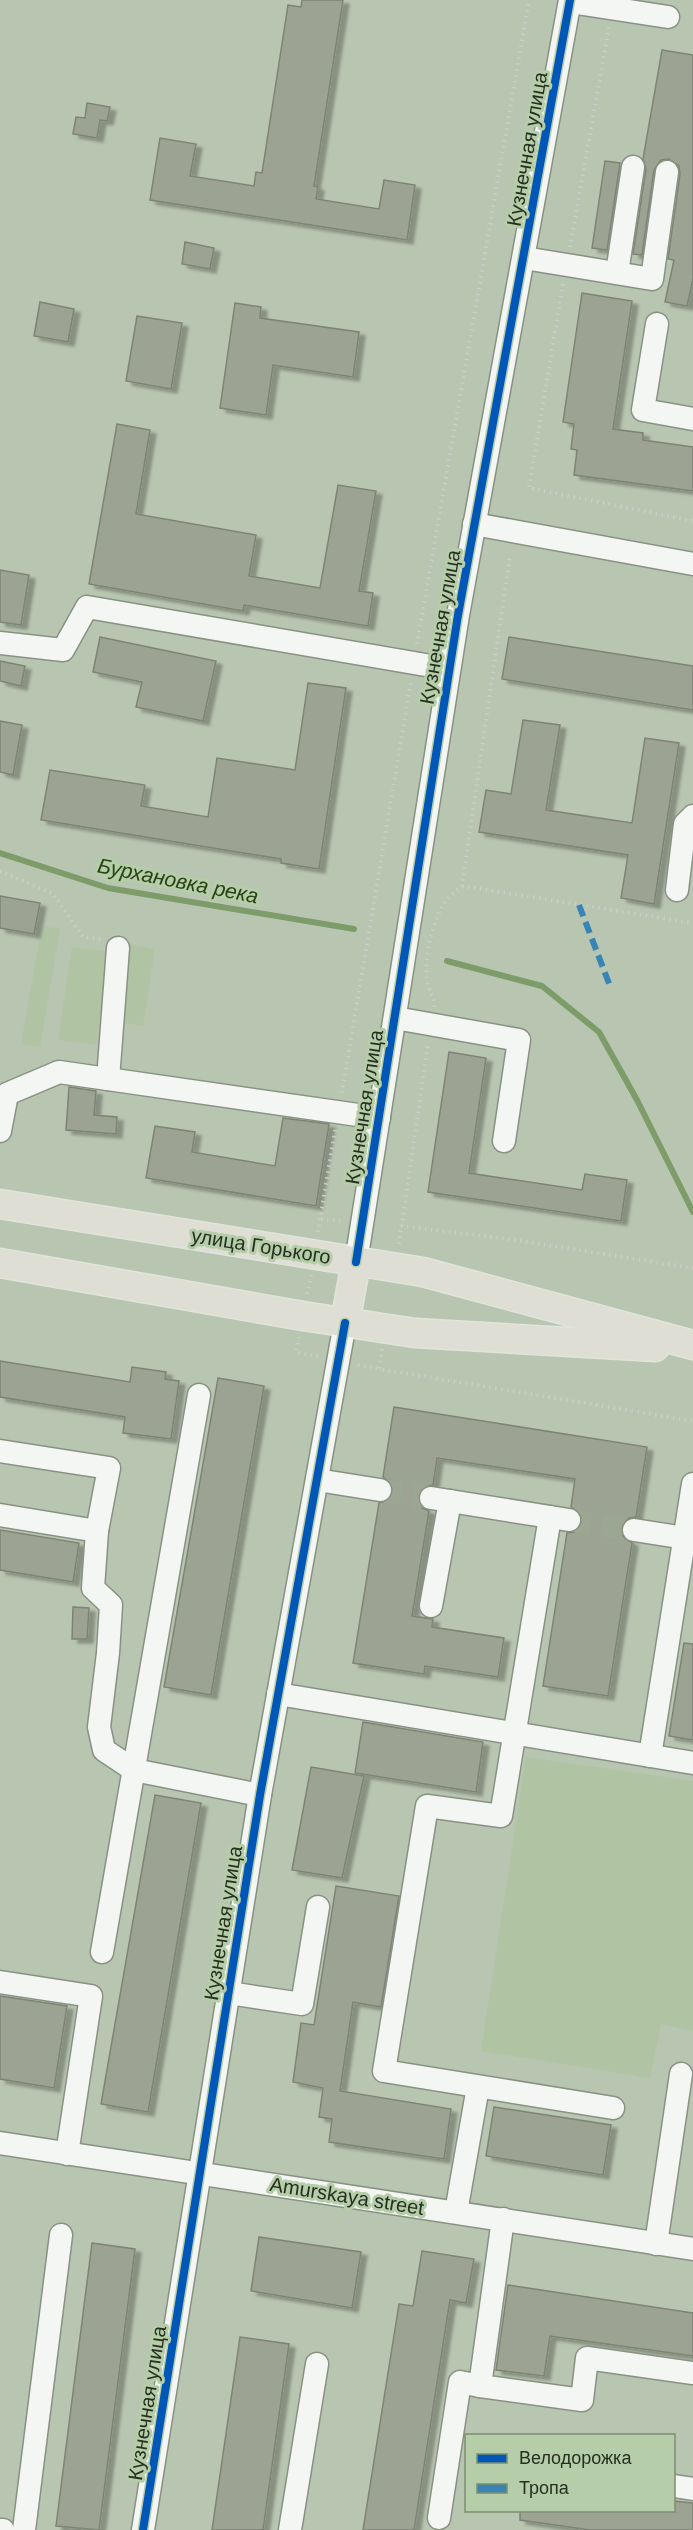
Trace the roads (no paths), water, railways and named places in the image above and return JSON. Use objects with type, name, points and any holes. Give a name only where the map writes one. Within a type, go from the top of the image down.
[{"type":"main road","name":"улица Горького","points":[[0,1204],[423,1272],[693,1348]]},
{"type":"main road","name":"Кузнечная улица","points":[[345,1323],[356,1262]]},
{"type":"main road","name":"улица Горького","points":[[0,1263],[415,1333],[693,1348]]},
{"type":"street","points":[[570,1],[668,17]]},
{"type":"street","name":"Кузнечная улица","points":[[356,1262],[449,669],[570,1]]},
{"type":"street","points":[[617,273],[633,167]]},
{"type":"street","points":[[524,258],[652,279],[667,172]]},
{"type":"street","points":[[657,324],[643,410],[693,419]]},
{"type":"street","points":[[474,524],[693,564]]},
{"type":"street","points":[[0,643],[63,650],[87,607],[449,669]]},
{"type":"street","points":[[677,890],[686,824],[693,816]]},
{"type":"street","points":[[108,1079],[118,948]]},
{"type":"street","points":[[395,1018],[519,1040],[504,1141]]},
{"type":"street","points":[[0,1131],[7,1094],[59,1072],[379,1118]]},
{"type":"street","name":"Кузнечная улица","points":[[143,2530],[260,1795],[345,1323]]},
{"type":"street","points":[[102,1952],[199,1395]]},
{"type":"street","points":[[0,1451],[109,1468],[97,1531],[93,1588],[111,1605],[99,1727],[104,1750],[134,1770],[260,1795]]},
{"type":"street","points":[[317,1480],[380,1490]]},
{"type":"street","points":[[650,1756],[693,1484]]},
{"type":"street","points":[[431,1606],[440,1499],[559,1518],[501,1816],[427,1806],[384,2071],[613,2108]]},
{"type":"street","points":[[0,1515],[97,1531]]},
{"type":"street","points":[[634,1530],[685,1538]]},
{"type":"street","points":[[278,1694],[693,1763]]},
{"type":"street","points":[[229,1993],[302,2004],[318,1908]]},
{"type":"street","points":[[0,1982],[91,1996],[67,2154]]},
{"type":"street","points":[[656,2244],[684,2120],[681,2073]]},
{"type":"street","points":[[456,2212],[478,2087]]},
{"type":"street","name":"Amurskaya street","points":[[0,2144],[693,2249]]},
{"type":"street","points":[[480,2386],[503,2219]]},
{"type":"street","points":[[24,2530],[61,2235]]},
{"type":"street","points":[[440,2518],[460,2382],[582,2400],[587,2358],[693,2373]]},
{"type":"street","points":[[290,2530],[317,2364]]},
{"type":"street","points":[[675,2486],[693,2489]]},
{"type":"waterway","name":"Бурхановка река","points":[[0,853],[108,888],[354,929]]},
{"type":"waterway","name":"Бурхановка река","points":[[447,961],[542,986],[599,1032],[637,1100],[693,1212]]},
{"type":"tunnel","points":[[380,1490],[431,1498]]},
{"type":"tunnel","points":[[569,1520],[634,1530]]}]
